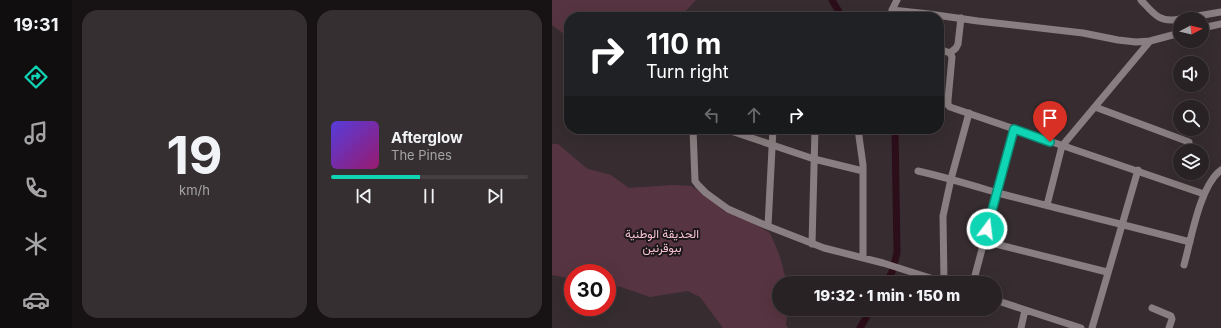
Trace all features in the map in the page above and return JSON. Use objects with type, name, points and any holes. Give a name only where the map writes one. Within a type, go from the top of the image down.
[{"type":"street","points":[[891,12],[897,0]]},
{"type":"street","points":[[1141,0],[1161,19],[1173,20]]},
{"type":"street","points":[[1209,14],[1221,12]]},
{"type":"street","points":[[944,17],[1083,33],[1136,42],[1150,41],[1173,35]]},
{"type":"street","points":[[950,53],[958,44],[960,18]]},
{"type":"street","points":[[1209,27],[1221,24]]},
{"type":"street","points":[[1047,205],[1062,146],[1150,41]]},
{"type":"street","points":[[944,51],[950,53]]},
{"type":"street","points":[[950,53],[952,57],[948,104],[950,107],[1062,146],[1138,170],[1204,194]]},
{"type":"street","points":[[1095,107],[1189,142]]},
{"type":"street","points":[[945,276],[943,216],[968,113]]},
{"type":"street","points":[[975,276],[1014,129]]},
{"type":"street","points":[[693,134],[694,175],[698,185],[728,208],[812,244],[883,263],[924,276]]},
{"type":"street","points":[[740,134],[814,158],[863,171]]},
{"type":"street","points":[[768,226],[773,134]]},
{"type":"street","points":[[812,244],[815,134]]},
{"type":"street","points":[[859,134],[863,171],[863,258]]},
{"type":"street","points":[[1092,328],[1121,223],[1138,170]]},
{"type":"street","points":[[1184,265],[1204,194],[1214,176],[1221,170]]},
{"type":"street","points":[[918,171],[1190,242]]},
{"type":"street","points":[[984,241],[1107,272]]},
{"type":"street","points":[[1002,302],[1081,328]]},
{"type":"street","points":[[1152,308],[1171,316],[1172,319],[1169,328]]},
{"type":"street","points":[[1021,328],[1025,310]]},
{"type":"green space","points":[[552,0],[696,0],[685,12],[564,12],[564,34],[552,25]]},
{"type":"green space","name":"الحديقة الوطنية ببوقرنين","points":[[552,144],[558,144],[588,169],[611,175],[629,188],[672,185],[691,186],[707,196],[724,211],[746,219],[770,233],[779,254],[785,276],[772,276],[772,316],[787,316],[786,325],[788,328],[723,328],[700,297],[688,291],[650,297],[616,286],[616,264],[564,264],[564,277],[552,275]]},
{"type":"waterway","points":[[832,0],[839,12]]},
{"type":"waterway","points":[[890,276],[897,253],[895,134]]},
{"type":"waterway","points":[[860,328],[867,316]]},
{"type":"route","points":[[987,229],[1014,129],[1050,142]]}]
